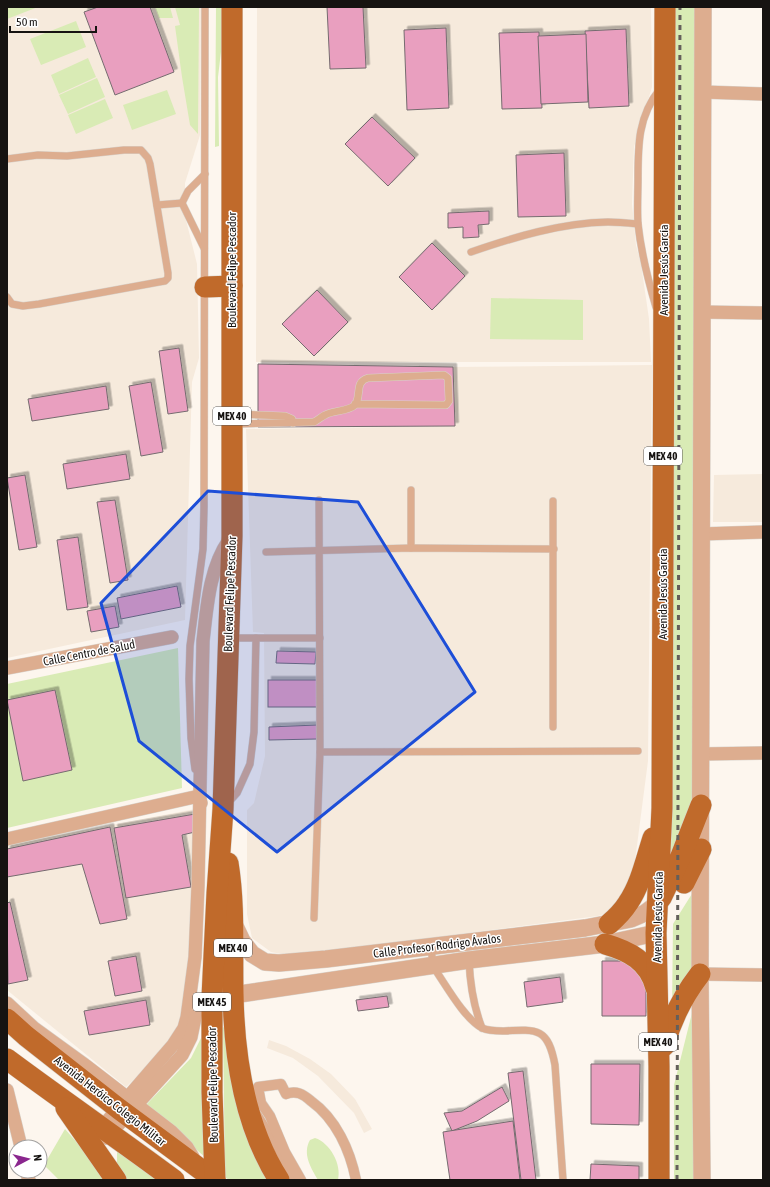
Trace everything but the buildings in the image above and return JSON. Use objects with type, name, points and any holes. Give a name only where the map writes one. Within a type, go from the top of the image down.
[{"type":"main road","name":"Boulevard Felipe Pescador","points":[[215,1180],[211,1028],[222,817],[232,536],[232,7]]},
{"type":"main road","name":"Avenida Jesús García","points":[[659,1180],[659,1066],[656,933],[662,808],[663,11]]},
{"type":"main road","points":[[205,287],[232,286]]},
{"type":"main road","points":[[657,904],[681,856],[701,805]]},
{"type":"main road","points":[[658,996],[650,974],[641,962],[607,934],[629,903],[637,886],[662,808]]},
{"type":"main road","name":"MEX 40","points":[[222,817],[230,873],[233,922],[233,994],[236,1047],[246,1101],[264,1152],[279,1180]]},
{"type":"main road","points":[[656,933],[701,849]]},
{"type":"main road","points":[[659,1066],[674,1017],[688,989],[700,974]]},
{"type":"main road","points":[[211,1028],[233,994]]},
{"type":"main road","name":"Avenida Heróico Colegio Militar","points":[[7,1019],[26,1036],[128,1107],[198,1168],[215,1180]]},
{"type":"main road","name":"Avenida Heróico Colegio Militar","points":[[7,1059],[174,1180]]},
{"type":"main road","points":[[59,1098],[116,1180]]},
{"type":"street","points":[[702,1180],[700,974],[703,7]]},
{"type":"street","points":[[703,92],[763,94]]},
{"type":"street","points":[[701,312],[763,313]]},
{"type":"street","points":[[701,534],[763,532]]},
{"type":"street","points":[[97,1151],[106,1130],[182,1055],[194,1026],[197,1009],[204,930],[206,875],[205,824],[199,796],[202,755],[202,669],[206,612],[214,574],[225,546],[232,536]]},
{"type":"street","name":"Calle Centro de Salud","points":[[7,668],[172,638]]},
{"type":"street","points":[[701,754],[763,753]]},
{"type":"street","points":[[7,839],[199,796]]},
{"type":"street","name":"Calle Profesor Rodrigo Ávalos","points":[[607,934],[631,919],[645,913],[657,904]]},
{"type":"street","name":"Calle Profesor Rodrigo Ávalos","points":[[233,922],[242,941],[252,954],[265,962],[279,963],[431,946],[468,951],[607,934],[656,933]]},
{"type":"street","name":"Calle Profesor Rodrigo Ávalos","points":[[233,994],[433,966],[468,951]]},
{"type":"street","points":[[700,974],[763,975]]},
{"type":"street","points":[[7,1003],[34,1028],[85,1065],[128,1107]]},
{"type":"street","points":[[301,1180],[285,1152],[270,1116],[261,1103],[258,1087],[281,1084],[286,1094],[292,1092],[300,1093],[320,1107],[330,1117],[342,1140],[352,1163],[356,1180]]},
{"type":"street","points":[[7,1090],[19,1139]]},
{"type":"lane","points":[[199,796],[191,738],[189,679],[190,646],[203,549],[205,7]]},
{"type":"lane","points":[[663,328],[652,294],[638,224],[638,145],[648,108],[654,96],[664,84]]},
{"type":"lane","points":[[7,159],[38,155],[68,156],[124,150],[141,150],[148,158],[168,266],[168,278],[165,281],[24,306],[12,304],[7,297]]},
{"type":"lane","points":[[182,203],[188,191],[205,174]]},
{"type":"lane","points":[[157,205],[182,203]]},
{"type":"lane","points":[[182,203],[204,248]]},
{"type":"lane","points":[[471,252],[538,231],[580,224],[608,222],[638,224]]},
{"type":"lane","points":[[232,419],[293,423],[314,422],[325,415],[352,407],[356,404],[446,405],[449,400],[448,378],[444,375],[368,378],[360,383],[356,404]]},
{"type":"lane","points":[[411,490],[411,548]]},
{"type":"lane","points":[[314,918],[320,752],[319,500]]},
{"type":"lane","points":[[553,501],[553,727]]},
{"type":"lane","points":[[266,552],[411,548],[554,549]]},
{"type":"lane","points":[[229,638],[320,638]]},
{"type":"lane","points":[[222,817],[245,778],[250,764],[254,732],[256,638]]},
{"type":"lane","points":[[320,752],[638,751]]},
{"type":"lane","points":[[431,946],[433,966],[463,1011],[471,1020],[482,1028],[496,1031],[531,1030],[540,1033],[552,1050],[558,1084],[563,1180]]},
{"type":"lane","points":[[468,951],[472,996],[475,1010],[482,1028]]},
{"type":"lane","points":[[246,1101],[262,1119],[292,1180]]},
{"type":"highlighted area","points":[[208,491],[358,502],[475,692],[277,852],[139,741],[101,603]]},
{"type":"shaded area","points":[[7,7],[201,7],[200,135],[185,183],[185,216],[197,264],[199,358],[192,382],[185,620],[7,658]]},
{"type":"shaded area","points":[[257,7],[651,7],[652,87],[634,147],[632,204],[636,245],[641,264],[649,319],[651,362],[256,362]]},
{"type":"shaded area","points":[[652,365],[648,761],[633,876],[628,891],[608,913],[598,916],[293,956],[271,952],[252,938],[247,914],[247,810],[254,803],[265,756],[264,633],[253,632],[246,429],[454,426],[453,367]]},
{"type":"shaded area","points":[[763,474],[763,522],[713,522],[714,475]]},
{"type":"shaded area","points":[[195,809],[189,986],[182,1025],[150,1064],[126,1087],[7,990],[7,845]]},
{"type":"shaded area","points":[[269,1040],[286,1046],[310,1059],[331,1074],[355,1099],[372,1129],[364,1133],[354,1113],[318,1076],[293,1058],[267,1048]]},
{"type":"green space","points":[[7,7],[38,7],[7,19]]},
{"type":"green space","points":[[155,7],[170,7],[173,18],[159,18]]},
{"type":"green space","points":[[175,7],[199,7],[198,134],[190,125],[175,26],[180,25]]},
{"type":"green space","points":[[216,7],[223,7],[223,35],[218,77],[219,146],[215,147]]},
{"type":"green space","points":[[675,7],[696,7],[693,802],[671,868]]},
{"type":"green space","points":[[76,21],[86,47],[41,65],[30,39]]},
{"type":"green space","points":[[88,58],[96,77],[59,94],[51,75]]},
{"type":"green space","points":[[97,78],[105,97],[68,114],[59,95]]},
{"type":"green space","points":[[167,90],[176,114],[132,130],[123,105]]},
{"type":"green space","points":[[105,99],[113,118],[76,134],[68,115]]},
{"type":"green space","points":[[491,298],[583,300],[583,340],[490,339]]},
{"type":"green space","points":[[178,648],[182,788],[7,828],[7,684]]},
{"type":"green space","points":[[695,889],[693,969],[672,1009],[673,924]]},
{"type":"green space","points":[[698,989],[699,1180],[674,1180],[674,1085]]},
{"type":"green space","points":[[228,1022],[271,1180],[229,1180],[225,1177],[223,1028]]},
{"type":"green space","points":[[203,1034],[205,1157],[145,1106],[191,1058]]},
{"type":"green space","points":[[65,1129],[86,1153],[105,1180],[59,1180],[48,1169],[48,1158]]},
{"type":"green space","points":[[315,1138],[325,1144],[334,1155],[338,1167],[338,1180],[318,1180],[313,1171],[308,1161],[307,1150],[310,1140]]},
{"type":"green space","points":[[117,1146],[160,1180],[127,1180],[117,1164]]},
{"type":"railway","points":[[677,1180],[680,7]]}]
